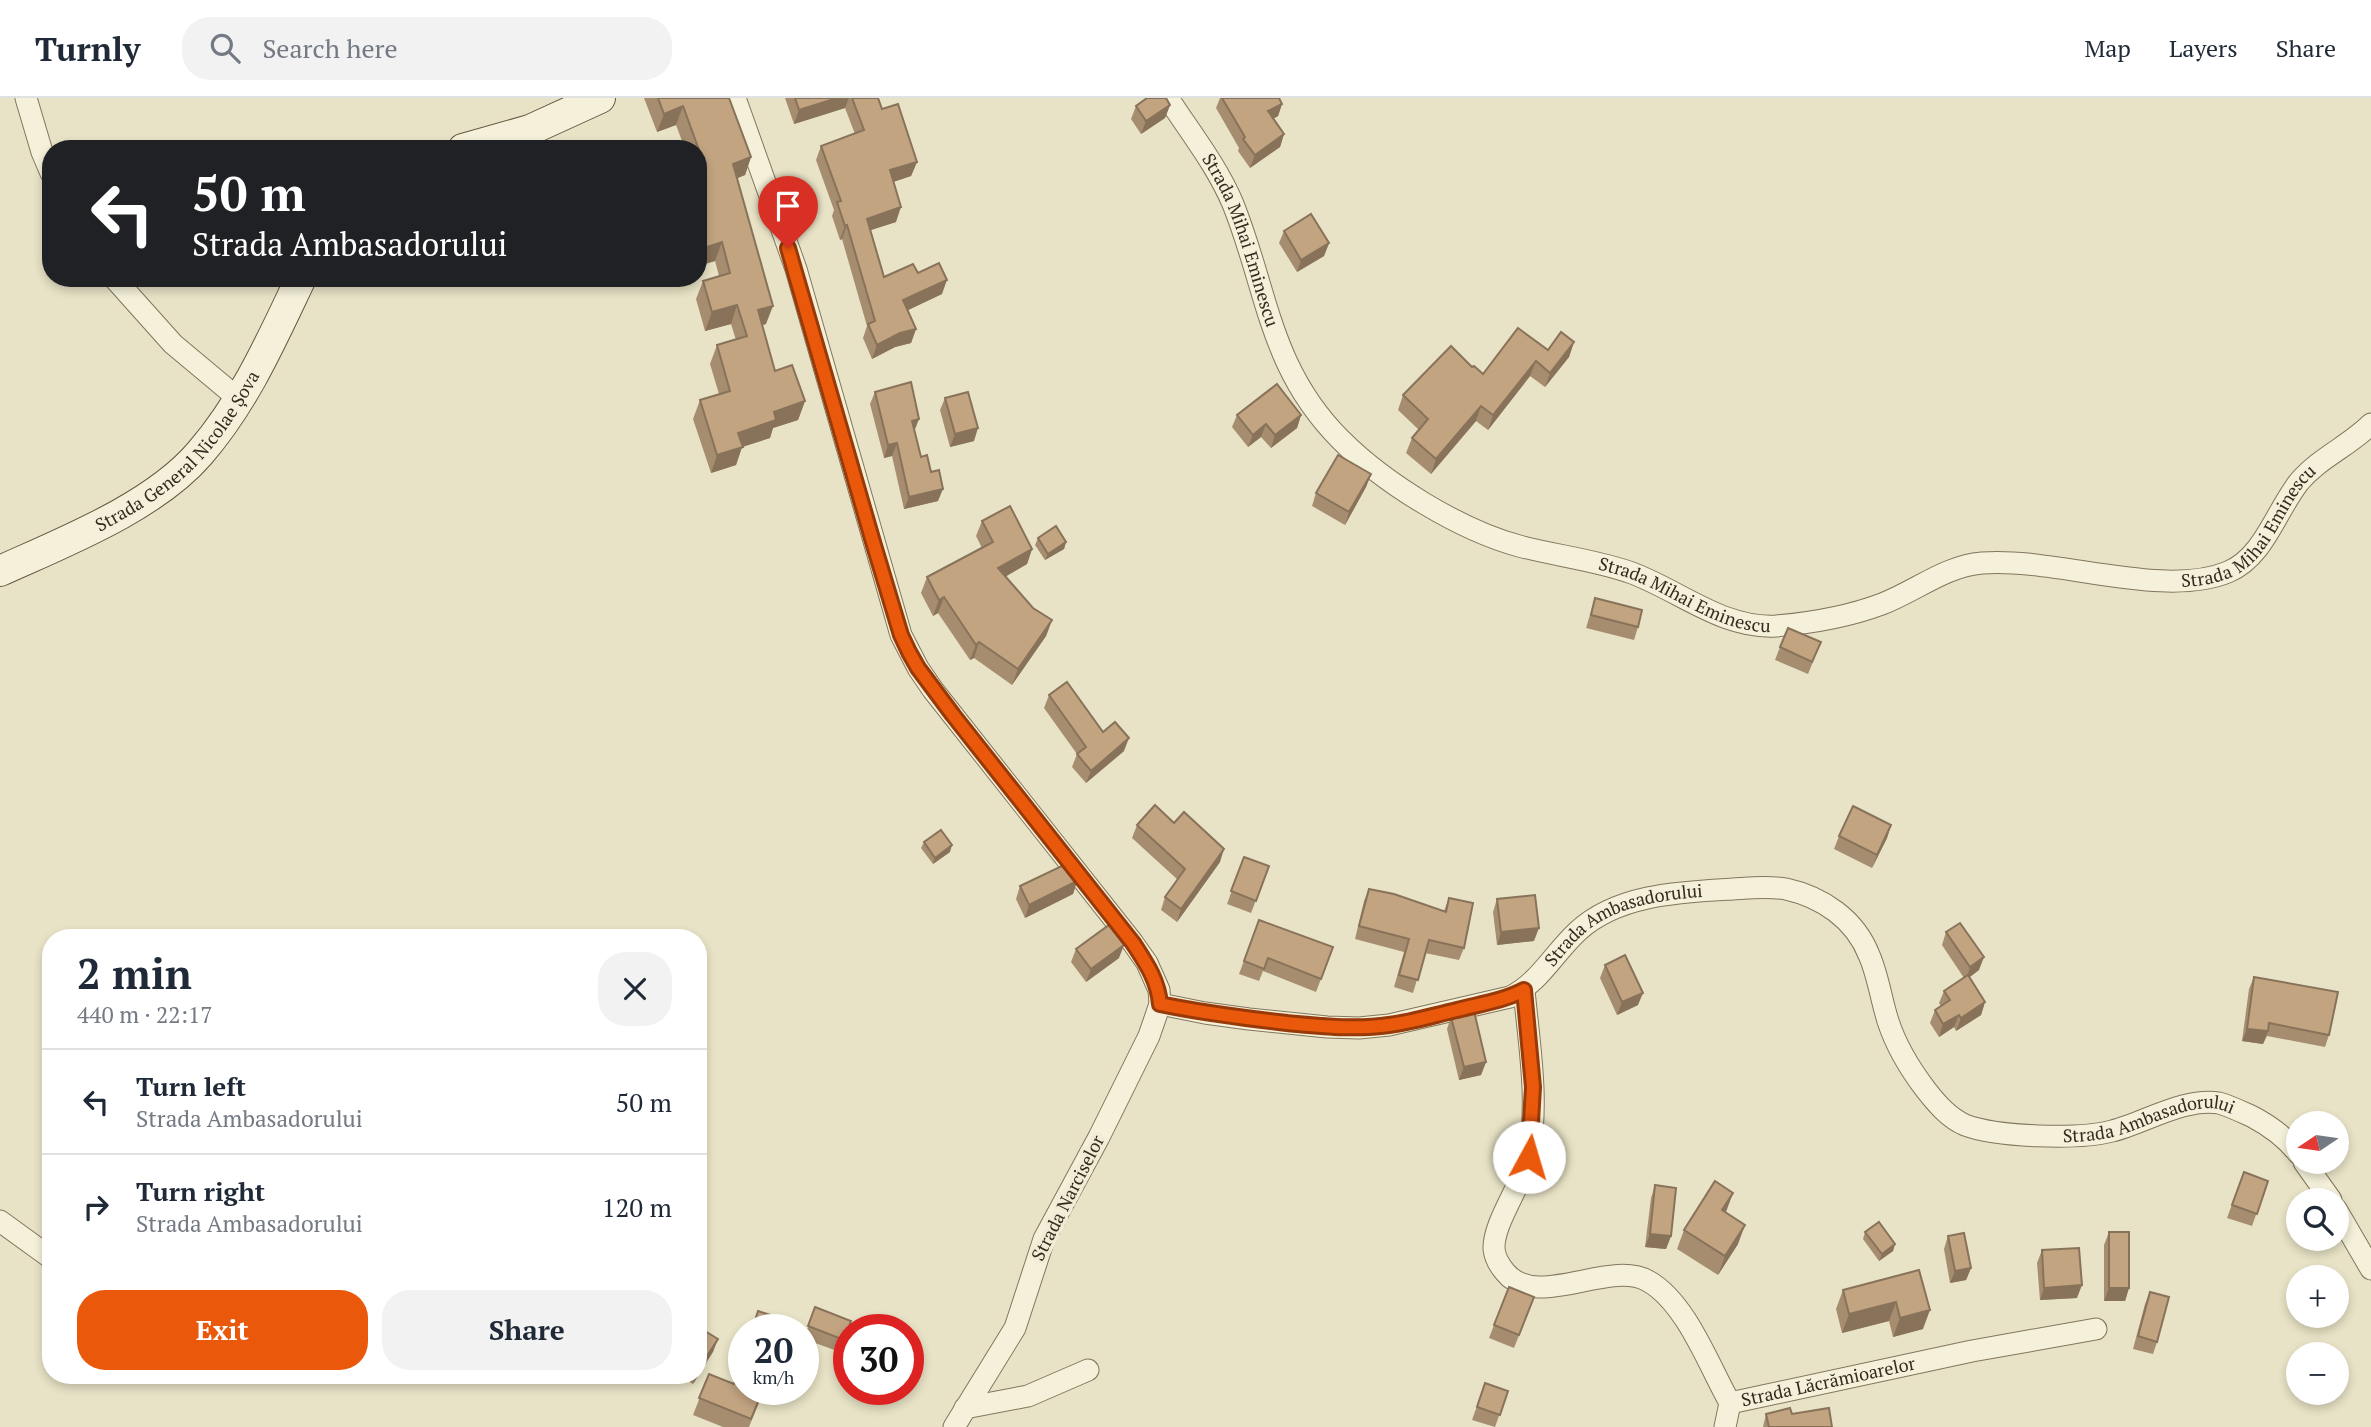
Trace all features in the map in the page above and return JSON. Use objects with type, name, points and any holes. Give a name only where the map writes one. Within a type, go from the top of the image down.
[{"type":"main road","points":[[495,140],[530,130],[600,98]]},
{"type":"main road","name":"Strada General Nicolae Șova","points":[[0,571],[136,504],[163,486],[199,454],[240,400],[296,287]]},
{"type":"street","points":[[26,98],[42,152]]},
{"type":"street","points":[[735,98],[796,269],[901,635],[918,668],[953,715],[1133,943],[1159,989],[1160,1004]]},
{"type":"street","name":"Strada Mihai Eminescu","points":[[1168,98],[1228,194],[1281,353],[1306,397],[1342,441],[1408,494],[1495,539],[1632,573],[1724,618],[1770,626],[1841,615],[1883,603],[1944,573],[1981,563],[2014,563],[2176,581],[2214,577],[2242,565],[2253,555],[2297,485],[2311,469],[2368,430]]},
{"type":"street","points":[[122,287],[173,344],[240,400]]},
{"type":"street","name":"Strada Ambasadorului","points":[[1160,1004],[1205,1013],[1327,1027],[1389,1025],[1510,997],[1524,990],[1578,930],[1613,908],[1680,892],[1784,888],[1818,899],[1840,915],[1859,934],[1870,955],[1889,1024],[1899,1048],[1933,1098],[1951,1118],[1962,1124],[2001,1133],[2090,1135],[2111,1132],[2195,1104],[2218,1103],[2270,1126],[2286,1141]]},
{"type":"street","name":"Strada Lăcrămioarelor","points":[[1524,990],[1533,1087],[1532,1135],[1521,1182],[1497,1232],[1494,1248],[1498,1264],[1508,1276],[1522,1284],[1542,1287],[1626,1275],[1644,1278],[1671,1300],[1690,1328],[1730,1403],[2096,1329]]},
{"type":"street","name":"Strada Narciselor","points":[[959,1418],[1015,1328],[1044,1239],[1149,1036],[1160,1004]]},
{"type":"street","points":[[0,1221],[42,1251]]},
{"type":"street","points":[[2349,1231],[2371,1269]]},
{"type":"street","points":[[959,1418],[1028,1396],[1088,1370]]},
{"type":"street","points":[[1725,1427],[1730,1403]]},
{"type":"building","points":[[658,98],[729,98],[751,157],[733,164],[773,306],[758,310],[775,371],[792,365],[805,401],[774,412],[776,420],[738,433],[743,447],[717,455],[700,400],[730,391],[717,345],[747,336],[737,305],[712,312],[705,287],[707,287],[707,280],[730,273],[722,242],[707,247],[707,140],[695,140],[683,106],[664,114]]},
{"type":"building","points":[[795,98],[837,98],[799,110]]},
{"type":"building","points":[[852,98],[878,98],[882,109],[898,104],[917,162],[890,170],[901,207],[867,219],[884,277],[913,264],[918,273],[939,263],[947,280],[903,300],[916,329],[900,333],[877,345],[868,324],[875,321],[847,225],[845,226],[837,202],[841,201],[821,146],[864,130]]},
{"type":"building","points":[[1147,98],[1166,98],[1170,105],[1146,121],[1136,106]]},
{"type":"building","points":[[1222,98],[1279,98],[1282,104],[1268,111],[1284,134],[1255,155],[1243,139],[1245,137]]},
{"type":"building","points":[[1311,214],[1329,243],[1301,260],[1284,231]]},
{"type":"building","points":[[1518,328],[1548,350],[1561,332],[1574,342],[1550,373],[1536,361],[1493,415],[1481,406],[1436,459],[1412,438],[1428,419],[1403,395],[1451,346],[1483,374]]},
{"type":"building","points":[[911,382],[919,419],[912,421],[921,457],[927,455],[931,472],[939,470],[943,489],[909,497],[897,443],[888,445],[875,392]]},
{"type":"building","points":[[1277,384],[1301,415],[1275,435],[1266,424],[1253,435],[1237,415]]},
{"type":"building","points":[[968,392],[978,428],[955,434],[945,398]]},
{"type":"building","points":[[1338,455],[1371,474],[1349,512],[1316,493]]},
{"type":"building","points":[[1010,506],[1032,549],[998,568],[1033,608],[1052,620],[1018,669],[979,642],[976,645],[944,597],[939,600],[927,577],[993,542],[982,521]]},
{"type":"building","points":[[1056,526],[1066,542],[1048,554],[1038,538]]},
{"type":"building","points":[[1595,598],[1642,610],[1638,627],[1591,615]]},
{"type":"building","points":[[1788,628],[1821,642],[1812,662],[1780,647]]},
{"type":"building","points":[[1067,682],[1103,732],[1115,722],[1129,738],[1091,771],[1077,754],[1086,747],[1049,695]]},
{"type":"building","points":[[1155,805],[1174,823],[1184,812],[1224,849],[1181,909],[1165,897],[1185,869],[1137,825]]},
{"type":"building","points":[[1853,806],[1891,825],[1877,855],[1839,836]]},
{"type":"building","points":[[941,830],[952,845],[935,858],[924,842]]},
{"type":"building","points":[[1244,857],[1269,866],[1256,901],[1231,891]]},
{"type":"building","points":[[1068,863],[1077,881],[1029,905],[1020,886]]},
{"type":"building","points":[[1369,889],[1394,894],[1446,912],[1449,898],[1473,903],[1464,948],[1429,940],[1418,980],[1399,975],[1409,939],[1359,926]]},
{"type":"building","points":[[1535,895],[1539,928],[1501,932],[1497,899]]},
{"type":"building","points":[[1259,920],[1333,947],[1321,979],[1268,958],[1264,969],[1244,961]]},
{"type":"building","points":[[1960,923],[1984,957],[1970,967],[1946,932]]},
{"type":"building","points":[[1109,925],[1124,945],[1091,969],[1076,949]]},
{"type":"building","points":[[1625,955],[1643,993],[1622,1002],[1605,965]]},
{"type":"building","points":[[1968,975],[1985,1002],[1961,1018],[1959,1015],[1943,1024],[1935,1010],[1950,1000],[1944,991]]},
{"type":"building","points":[[2254,977],[2338,992],[2329,1035],[2269,1023],[2268,1031],[2247,1029]]},
{"type":"building","points":[[1474,1011],[1486,1062],[1464,1067],[1451,1017]]},
{"type":"building","points":[[2244,1172],[2268,1181],[2257,1214],[2232,1205]]},
{"type":"building","points":[[1715,1181],[1733,1193],[1722,1210],[1745,1225],[1725,1256],[1684,1230]]},
{"type":"building","points":[[1655,1185],[1676,1188],[1671,1236],[1650,1234]]},
{"type":"building","points":[[1879,1222],[1895,1244],[1882,1254],[1865,1232]]},
{"type":"building","points":[[2109,1232],[2129,1232],[2129,1288],[2109,1288]]},
{"type":"building","points":[[1964,1233],[1971,1268],[1955,1271],[1948,1236]]},
{"type":"building","points":[[2079,1248],[2082,1285],[2044,1288],[2042,1250]]},
{"type":"building","points":[[1919,1270],[1930,1310],[1900,1318],[1896,1302],[1849,1314],[1843,1290]]},
{"type":"building","points":[[1509,1287],[1534,1297],[1519,1335],[1494,1325]]},
{"type":"building","points":[[2150,1292],[2169,1297],[2157,1342],[2138,1336]]},
{"type":"building","points":[[815,1307],[833,1314],[833,1336],[819,1330],[819,1314],[812,1314]]},
{"type":"building","points":[[707,1332],[718,1339],[707,1356]]},
{"type":"building","points":[[709,1374],[728,1382],[728,1405],[757,1405],[751,1419],[699,1398]]},
{"type":"building","points":[[1485,1383],[1508,1391],[1500,1415],[1477,1407]]},
{"type":"building","points":[[1790,1408],[1792,1414],[1829,1408],[1832,1427],[1769,1427],[1766,1414]]},
{"type":"route","points":[[788,248],[873,542],[901,635],[909,652],[933,690],[1133,943],[1147,963],[1159,989],[1160,1004],[1249,1019],[1359,1028],[1424,1018],[1510,997],[1524,990],[1533,1087],[1529,1157]]}]
